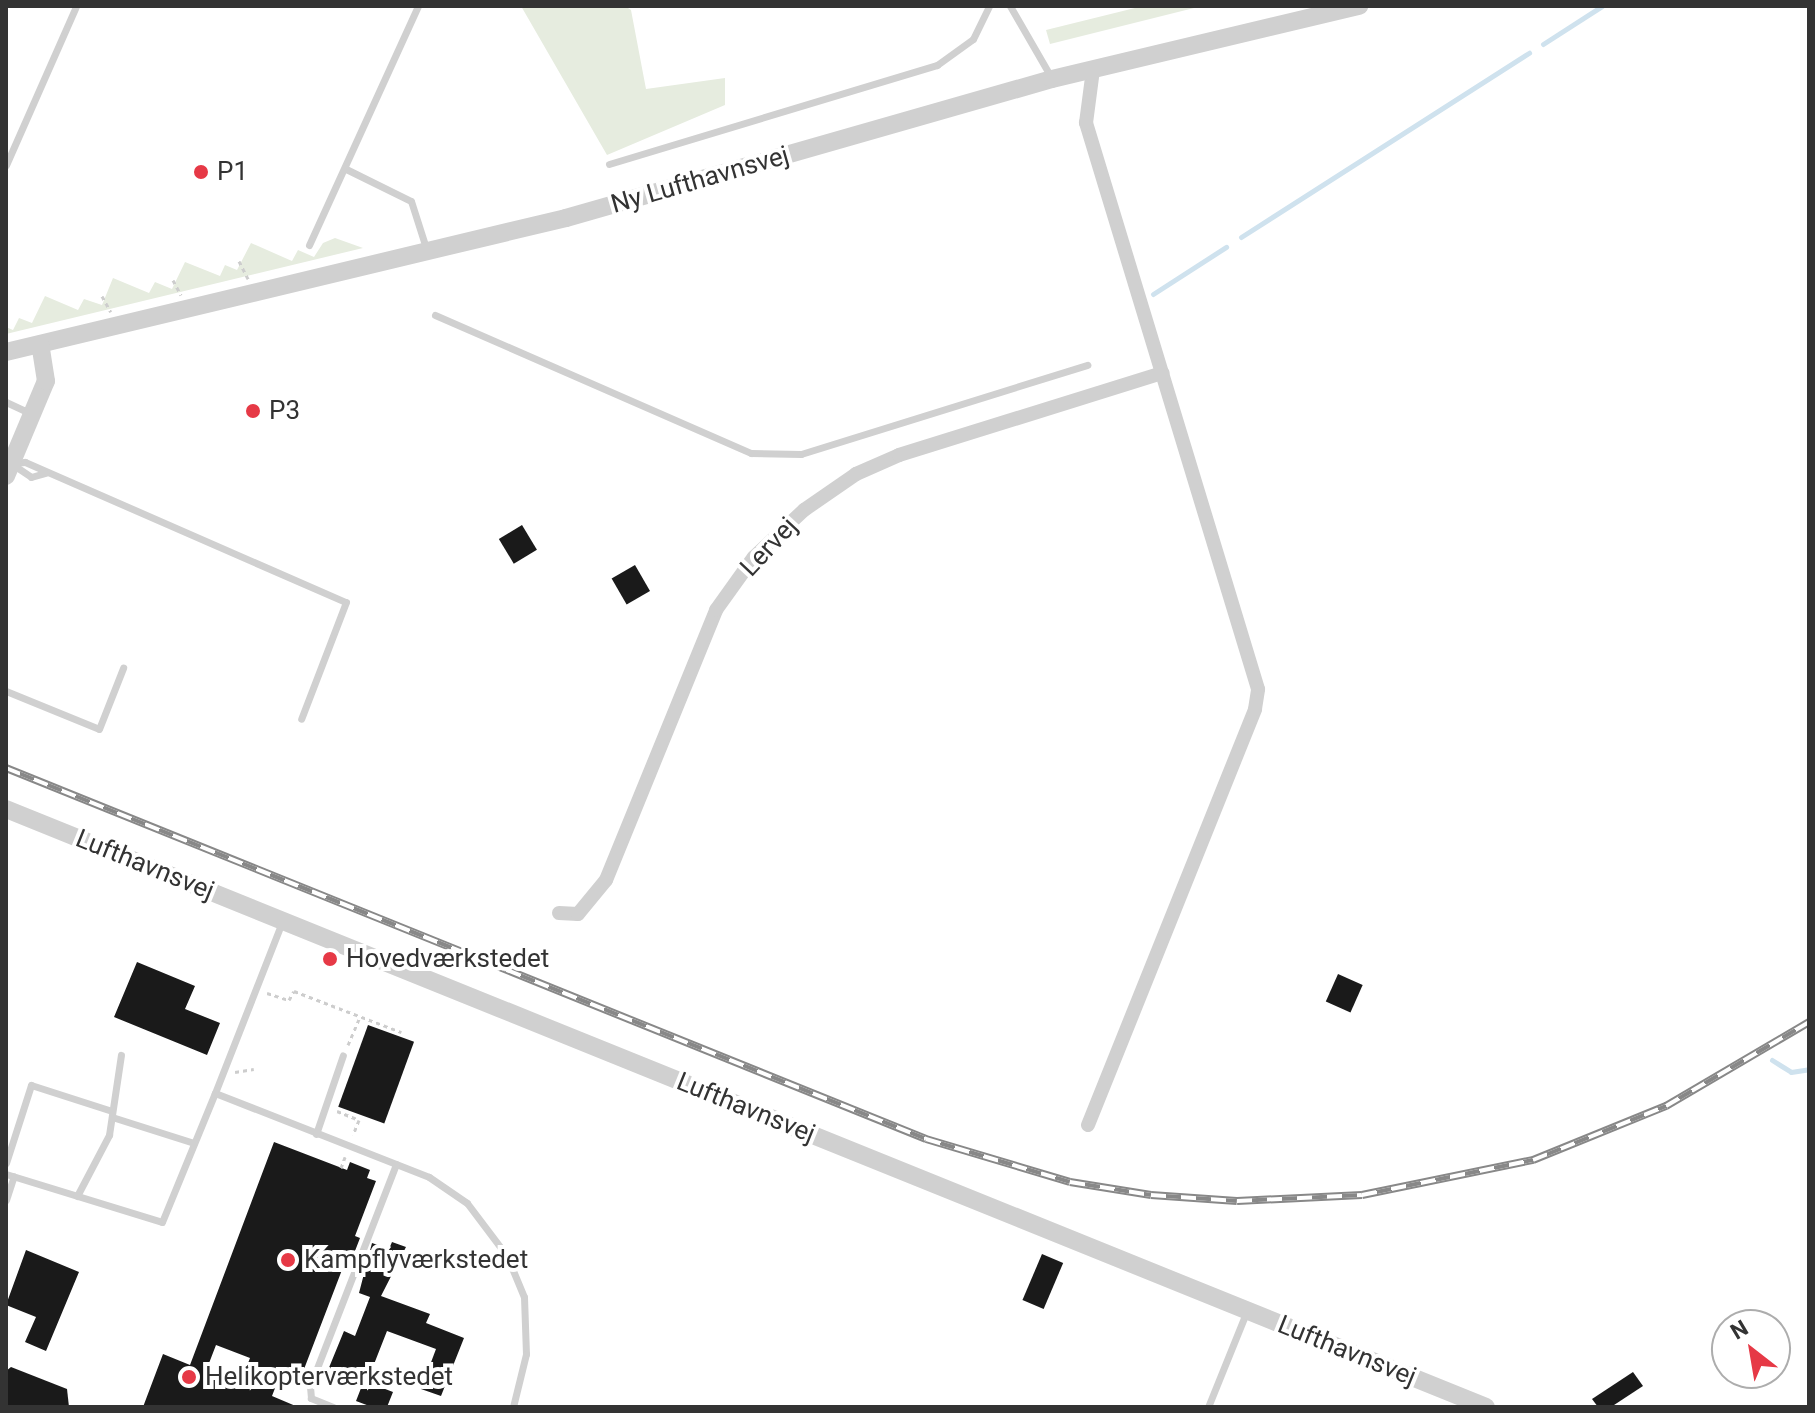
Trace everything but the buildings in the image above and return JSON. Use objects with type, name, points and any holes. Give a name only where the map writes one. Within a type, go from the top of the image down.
[{"type":"street","name":"Ny Lufthavnsvej","points":[[6,352],[427,253],[1052,79],[1359,6]]},
{"type":"street","points":[[1088,1125],[1255,709],[1258,689],[1086,123],[1093,70]]},
{"type":"street","points":[[9,469],[46,381],[40,344]]},
{"type":"street","name":"Lervej","points":[[559,913],[578,914],[606,880],[716,610],[754,557],[804,510],[856,474],[899,455],[1163,373]]},
{"type":"street","name":"Lufthavnsvej","points":[[6,809],[1486,1407]]},
{"type":"lane","points":[[6,165],[76,6]]},
{"type":"lane","points":[[309,245],[418,6]]},
{"type":"lane","points":[[609,164],[937,65],[973,39],[989,6]]},
{"type":"lane","points":[[1010,6],[1052,79]]},
{"type":"lane","points":[[346,169],[411,201],[427,253]]},
{"type":"lane","points":[[435,315],[751,453],[801,454],[1087,365]]},
{"type":"lane","points":[[6,402],[34,415]]},
{"type":"lane","points":[[9,469],[25,462],[346,602],[301,719]]},
{"type":"lane","points":[[6,691],[99,729],[123,668]]},
{"type":"lane","points":[[6,1200],[10,1175],[162,1222],[283,921]]},
{"type":"lane","points":[[77,1196],[109,1135],[121,1055]]},
{"type":"lane","points":[[316,1134],[343,1055]]},
{"type":"lane","points":[[6,1163],[31,1085],[194,1143]]},
{"type":"lane","points":[[215,1093],[396,1164],[450,1190],[479,1217],[507,1256],[527,1318],[521,1386],[513,1407]]},
{"type":"lane","points":[[333,1407],[311,1398],[310,1386],[396,1164]]},
{"type":"lane","points":[[1208,1407],[1247,1311]]},
{"type":"path","points":[[234,282],[263,276]]},
{"type":"path","points":[[167,298],[194,292]]},
{"type":"path","points":[[97,315],[125,308]]},
{"type":"path","points":[[255,989],[289,1000],[294,991],[401,1032]]},
{"type":"path","points":[[343,1055],[360,1018]]},
{"type":"path","points":[[224,1069],[244,1074],[254,1069]]},
{"type":"shaded area","points":[[521,6],[625,6],[631,10],[646,89],[725,78],[725,105],[607,155]]},
{"type":"shaded area","points":[[1143,6],[1202,6],[1050,44],[1046,30]]},
{"type":"shaded area","points":[[335,238],[363,248],[6,334],[6,327],[13,330],[19,318],[32,323],[45,296],[78,310],[84,299],[102,305],[113,278],[149,293],[155,282],[172,289],[185,262],[220,276],[225,265],[237,270],[251,243],[292,261],[298,250],[314,257],[323,243]]},
{"type":"waterway","points":[[1543,44],[1602,6]]},
{"type":"waterway","points":[[1241,237],[1529,53]]},
{"type":"waterway","points":[[1153,294],[1226,247]]},
{"type":"waterway","points":[[1772,1060],[1791,1072],[1809,1069]]},
{"type":"railway","points":[[6,768],[926,1139],[1070,1182],[1151,1195],[1237,1201],[1362,1195],[1533,1160],[1666,1106],[1809,1022]]},
{"type":"place","name":"P1","points":[[201,172]]},
{"type":"place","name":"P3","points":[[253,411]]},
{"type":"place","name":"Hovedværkstedet","points":[[330,959]]},
{"type":"place","name":"Kampflyværkstedet","points":[[288,1260]]},
{"type":"place","name":"Helikopterværkstedet","points":[[189,1377]]}]
